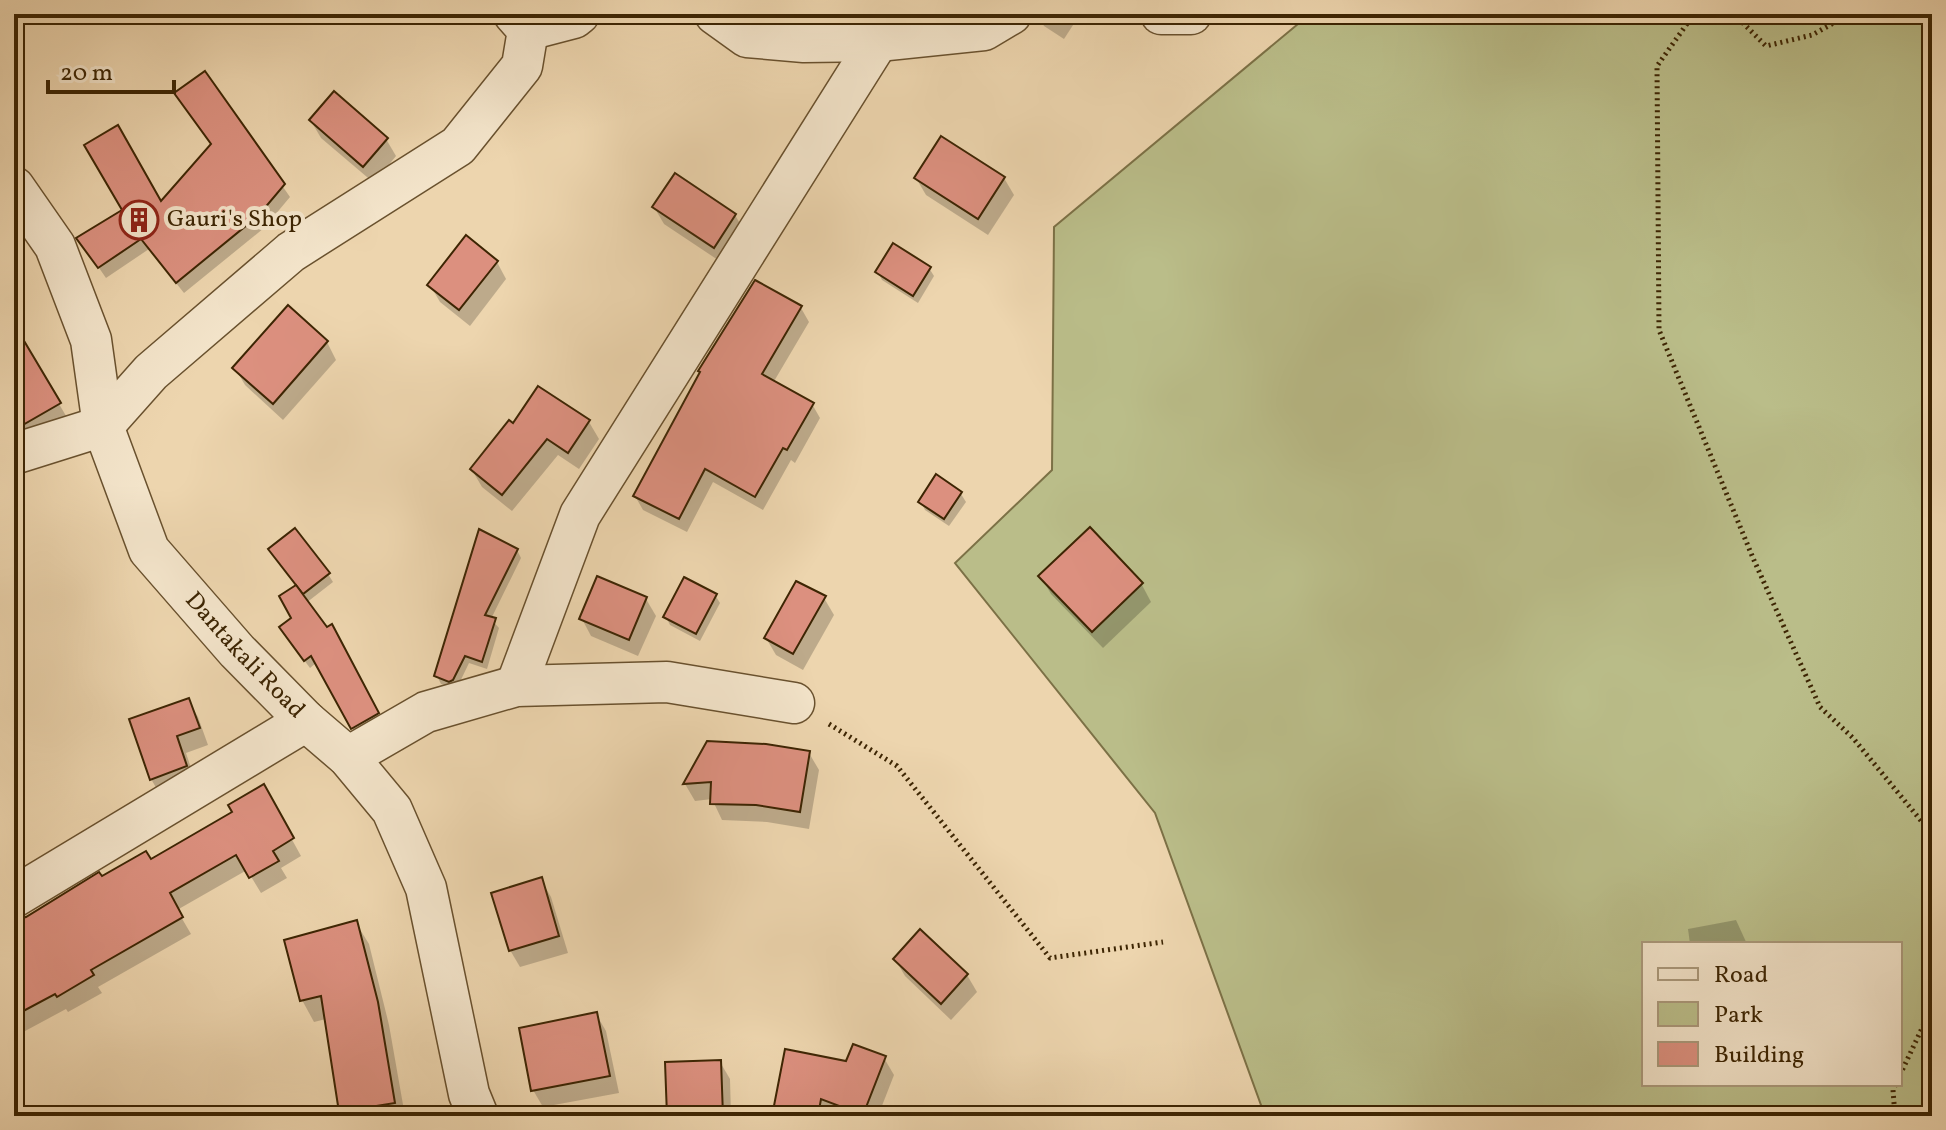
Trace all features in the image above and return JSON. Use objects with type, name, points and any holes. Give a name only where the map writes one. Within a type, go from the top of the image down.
[{"type":"street","points":[[14,454],[103,426],[151,372],[291,252],[458,146],[522,66],[521,22],[574,18],[579,14]]},
{"type":"street","points":[[715,14],[747,37],[804,42],[878,41],[984,30],[1011,14]]},
{"type":"street","points":[[1161,14],[1191,14]]},
{"type":"street","points":[[516,686],[580,515],[878,41]]},
{"type":"street","name":"Dantakali Road","points":[[14,187],[55,246],[91,340],[103,426],[149,550],[237,651],[306,721],[348,757],[392,810],[426,888],[469,1094],[478,1116]]},
{"type":"street","points":[[348,757],[426,712],[516,686],[667,682],[794,703]]},
{"type":"street","points":[[14,897],[306,721]]},
{"type":"path","points":[[1694,14],[1657,66],[1659,330],[1753,558],[1820,707],[1853,738],[1932,834]]},
{"type":"path","points":[[1734,14],[1766,46],[1812,35],[1850,14]]},
{"type":"path","points":[[794,703],[897,766],[1050,958],[1163,942]]},
{"type":"path","points":[[1902,1071],[1932,1007]]},
{"type":"path","points":[[1895,1086],[1895,1116]]},
{"type":"green space","points":[[1310,14],[1932,14],[1932,1116],[1265,1116],[1155,813],[955,563],[1052,470],[1054,227]]},
{"type":"building","points":[[205,71],[285,184],[258,216],[176,283],[141,239],[98,268],[76,238],[122,210],[84,145],[118,125],[161,201],[211,144],[174,93]]},
{"type":"building","points":[[334,91],[388,138],[363,167],[309,120]]},
{"type":"building","points":[[941,136],[1005,177],[978,219],[914,178]]},
{"type":"building","points":[[675,173],[736,214],[714,248],[652,207]]},
{"type":"building","points":[[466,235],[498,261],[459,310],[427,285]]},
{"type":"building","points":[[893,243],[931,267],[913,296],[875,272]]},
{"type":"building","points":[[755,280],[802,306],[762,374],[814,403],[755,497],[705,469],[679,519],[633,496],[698,371]]},
{"type":"building","points":[[288,305],[328,341],[273,404],[232,368]]},
{"type":"building","points":[[14,324],[61,403],[14,430]]},
{"type":"building","points":[[538,386],[590,420],[568,453],[547,439],[502,495],[470,469],[509,420],[513,423]]},
{"type":"building","points":[[936,474],[962,492],[944,519],[918,502]]},
{"type":"building","points":[[1090,527],[1143,583],[1092,632],[1038,576]]},
{"type":"building","points":[[295,528],[330,573],[303,594],[268,549]]},
{"type":"building","points":[[479,529],[518,549],[485,615],[496,618],[482,662],[465,656],[449,682],[434,676]]},
{"type":"building","points":[[597,576],[647,597],[629,640],[579,619]]},
{"type":"building","points":[[684,577],[717,594],[696,634],[663,617]]},
{"type":"building","points":[[796,581],[826,596],[793,654],[764,638]]},
{"type":"building","points":[[296,585],[327,627],[332,624],[379,713],[351,729],[311,656],[304,661],[279,627],[291,618],[279,596]]},
{"type":"building","points":[[189,698],[200,728],[177,736],[187,766],[150,780],[129,719]]},
{"type":"building","points":[[707,741],[766,744],[810,751],[800,812],[756,805],[710,804],[711,782],[683,784]]},
{"type":"building","points":[[264,784],[294,838],[273,851],[279,861],[249,878],[236,855],[170,893],[183,917],[91,970],[94,975],[57,997],[55,994],[14,1016],[14,920],[26,917],[99,872],[102,876],[146,851],[151,859],[232,812],[228,805]]},
{"type":"building","points":[[542,877],[559,936],[509,951],[491,893]]},
{"type":"building","points":[[357,920],[378,1002],[395,1103],[339,1112],[321,996],[300,1001],[284,940]]},
{"type":"building","points":[[920,929],[968,974],[941,1004],[893,959]]},
{"type":"building","points":[[597,1012],[610,1076],[531,1091],[519,1028]]},
{"type":"building","points":[[853,1044],[886,1056],[863,1115],[821,1099],[818,1116],[772,1116],[785,1049],[846,1061]]},
{"type":"building","points":[[721,1060],[723,1116],[667,1116],[665,1062]]},
{"type":"place","name":"Gauri's Shop","points":[[139,220]]}]
